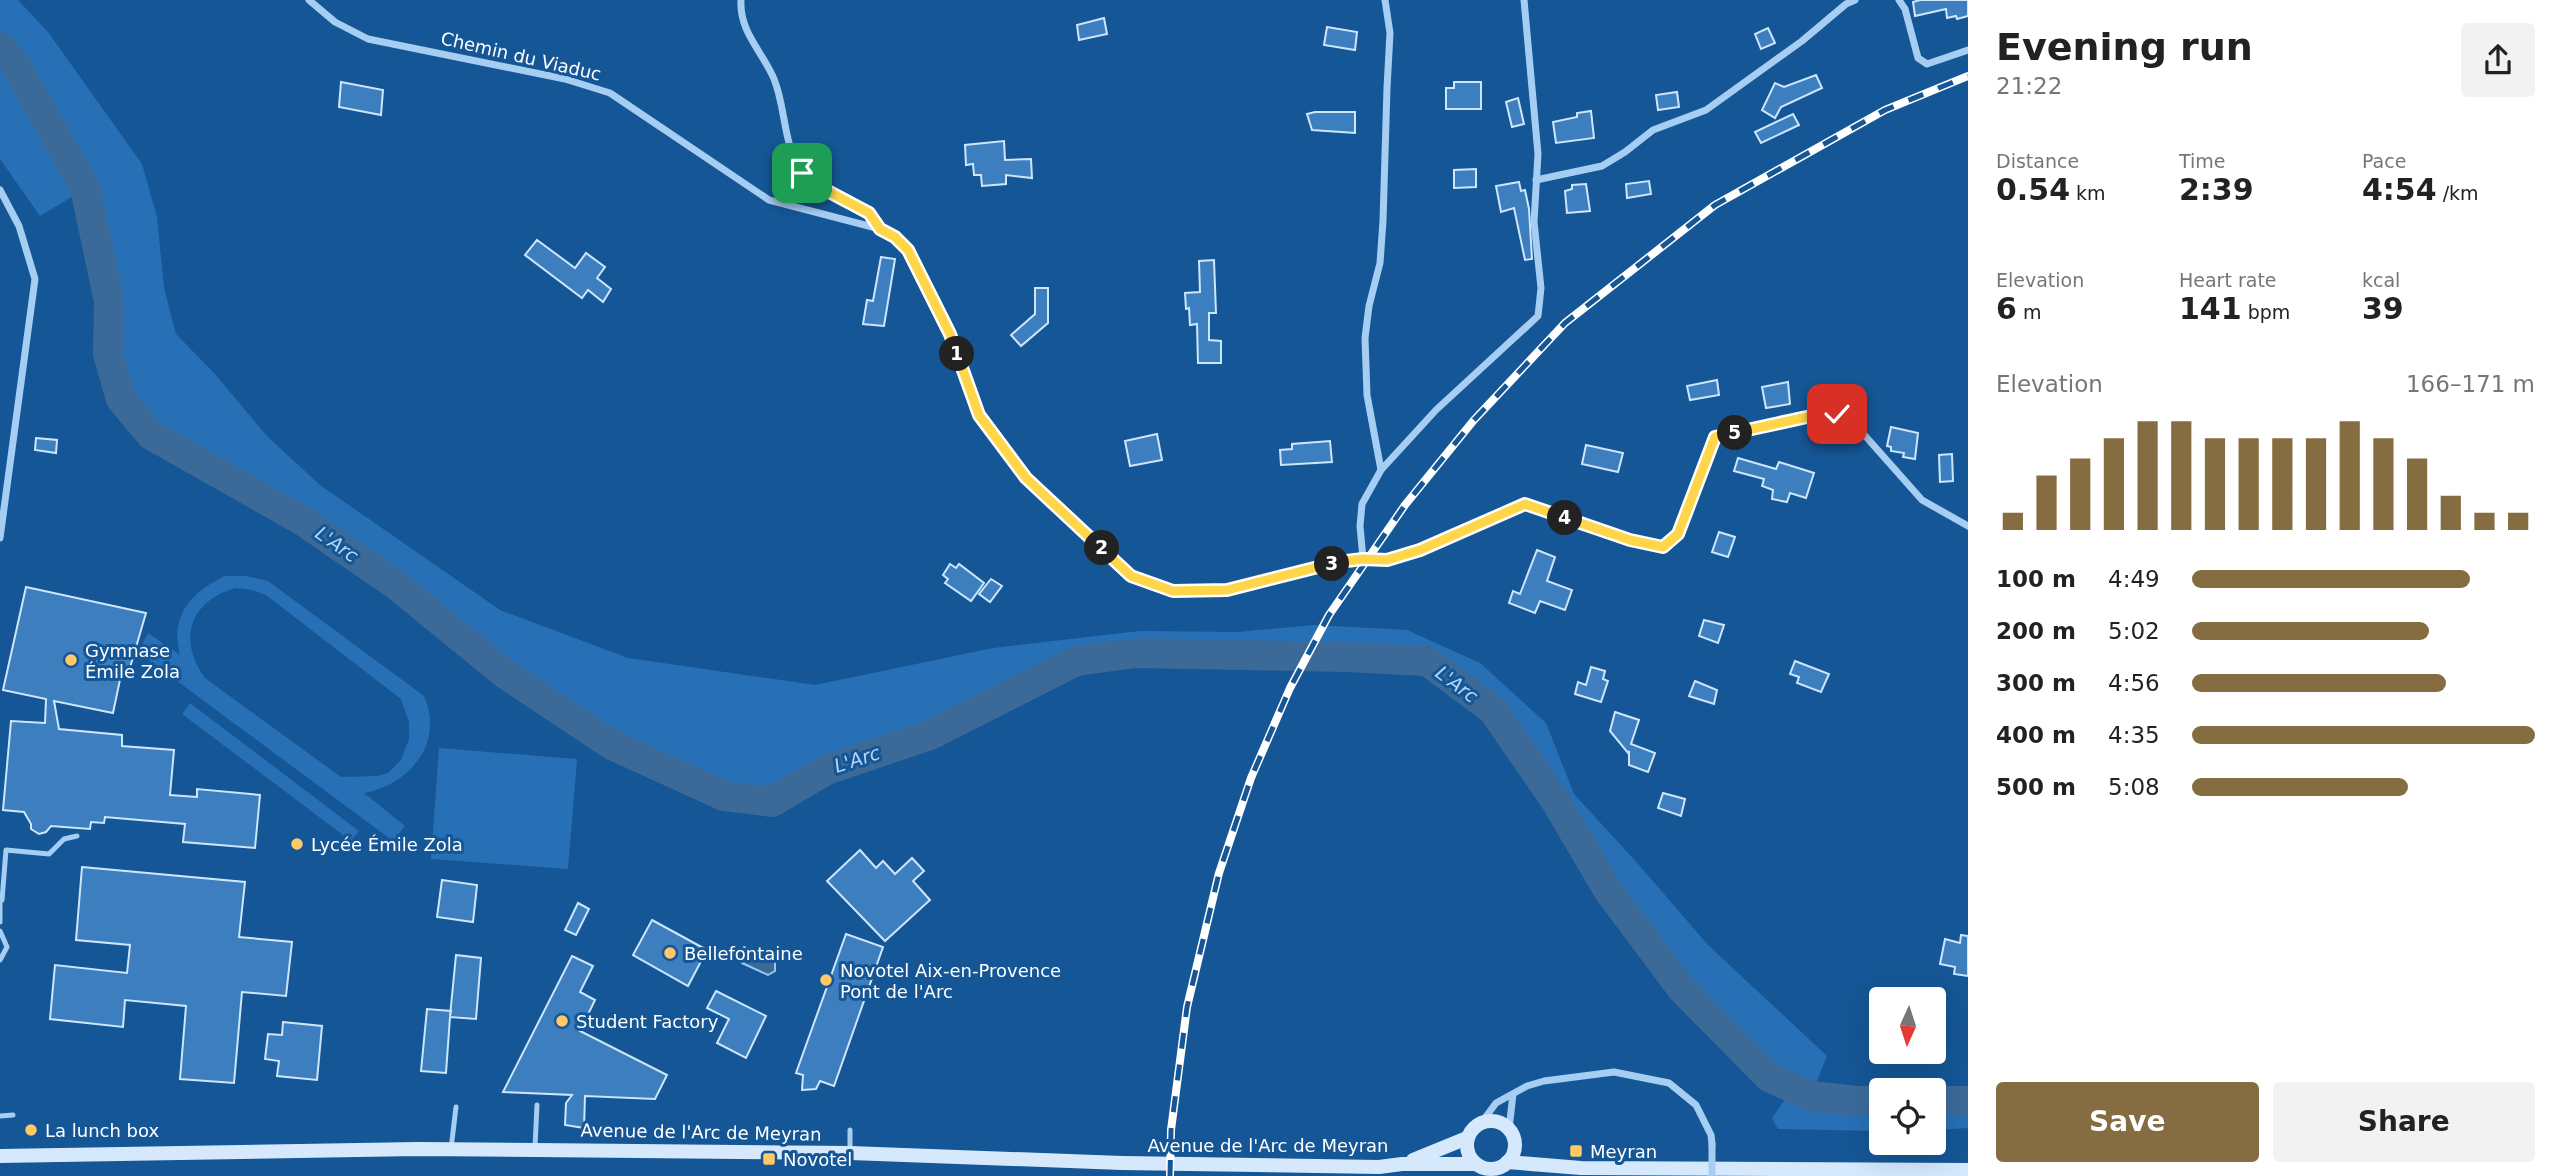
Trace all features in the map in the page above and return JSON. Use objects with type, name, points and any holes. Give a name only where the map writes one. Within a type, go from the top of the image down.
[{"type":"main road","points":[[1541,1167],[1497,1121],[1482,1122],[1467,1138],[1467,1148],[1476,1164],[1492,1169],[1507,1163],[1541,1167],[1968,1170]]},
{"type":"main road","points":[[1507,1163],[1512,1156],[1512,1135]]},
{"type":"main road","name":"Avenue de l'Arc de Meyran","points":[[1402,1164],[1467,1138]]},
{"type":"main road","name":"Avenue de l'Arc de Meyran","points":[[0,1156],[451,1149],[850,1153],[1200,1165],[1379,1167],[1402,1164],[1476,1164]]},
{"type":"street","name":"Chemin du Viaduc","points":[[309,0],[335,22],[368,39],[565,79],[610,93],[769,200],[880,229],[895,237],[908,250],[950,334],[979,415],[1026,478],[1131,576],[1173,591],[1227,590],[1338,562],[1387,560],[1420,550],[1525,504],[1630,540],[1663,547],[1678,534],[1715,437],[1816,415],[1837,414],[1852,421],[1922,500],[1968,526]]},
{"type":"street","points":[[741,0],[740,12],[752,43],[774,79],[786,128],[802,173],[820,187],[869,213],[880,229]]},
{"type":"street","points":[[1381,470],[1367,395],[1365,338],[1369,306],[1380,264],[1383,221],[1390,33],[1385,0]]},
{"type":"street","points":[[1363,559],[1360,526],[1362,503],[1381,470],[1436,410],[1538,316],[1541,288],[1534,222],[1537,141],[1524,0]]},
{"type":"street","points":[[1536,180],[1602,166],[1653,130],[1706,110],[1802,41],[1846,4],[1855,0]]},
{"type":"street","points":[[1899,0],[1905,9],[1918,58],[1927,64],[1968,50]]},
{"type":"street","points":[[0,190],[19,226],[34,279],[0,538]]},
{"type":"street","points":[[1482,1122],[1496,1103],[1544,1081],[1614,1072],[1669,1083],[1696,1105],[1711,1135],[1712,1176]]},
{"type":"street","points":[[1512,1135],[1513,1094]]},
{"type":"lane","points":[[0,922],[6,850],[49,854],[64,839],[76,836]]},
{"type":"lane","points":[[0,931],[6,947],[0,960]]},
{"type":"lane","points":[[535,1150],[537,1105]]},
{"type":"lane","points":[[451,1149],[456,1107]]},
{"type":"lane","points":[[0,1116],[12,1115]]},
{"type":"lane","points":[[850,1130],[850,1153]]},
{"type":"shaded area","points":[[0,0],[18,0],[48,32],[142,164],[157,217],[164,288],[176,334],[214,373],[267,436],[320,485],[500,610],[628,658],[815,685],[993,648],[1140,631],[1238,632],[1314,625],[1407,630],[1480,663],[1546,723],[1574,794],[1708,945],[1827,1056],[1811,1096],[1869,1101],[1869,1131],[1778,1129],[1772,1118],[1793,1088],[1769,1077],[1682,989],[1608,890],[1555,800],[1493,710],[1427,661],[1136,653],[1076,661],[930,735],[826,770],[772,802],[724,796],[612,745],[505,674],[396,585],[289,513],[151,435],[121,399],[108,354],[109,301],[85,189],[40,216],[0,159]]},
{"type":"shaded area","points":[[225,576],[246,576],[268,581],[424,696],[430,730],[419,759],[395,781],[364,793],[405,826],[393,841],[138,652],[148,633],[180,655],[178,628],[181,617],[193,598]],"holes":[[[236,588],[266,595],[401,699],[409,722],[409,739],[401,760],[388,773],[341,777],[205,678],[196,664],[192,650],[190,636],[193,623],[208,602],[220,594]]]},
{"type":"shaded area","points":[[190,703],[359,831],[351,841],[182,714]]},
{"type":"shaded area","points":[[439,748],[577,759],[568,869],[431,859]]},
{"type":"shaded area","points":[[744,947],[775,961],[775,971],[768,975],[742,963],[738,956]]},
{"type":"shaded area","points":[[1946,1101],[1968,1101],[1968,1128],[1946,1129]]},
{"type":"building","points":[[1968,0],[1968,16],[1947,18],[1946,9],[1915,16],[1913,2]]},
{"type":"building","points":[[1104,18],[1107,34],[1079,40],[1077,25]]},
{"type":"building","points":[[1327,27],[1357,32],[1355,50],[1324,45]]},
{"type":"building","points":[[1768,28],[1775,43],[1761,49],[1755,34]]},
{"type":"building","points":[[1816,75],[1822,88],[1781,107],[1775,118],[1762,110],[1775,83],[1784,87]]},
{"type":"building","points":[[341,82],[383,90],[381,115],[339,107]]},
{"type":"building","points":[[1454,82],[1481,82],[1481,109],[1446,109],[1446,88],[1454,88]]},
{"type":"building","points":[[1677,92],[1679,107],[1658,110],[1656,95]]},
{"type":"building","points":[[1518,98],[1524,124],[1512,127],[1506,102]]},
{"type":"building","points":[[1591,111],[1594,138],[1556,143],[1553,122]]},
{"type":"building","points":[[1355,112],[1355,133],[1312,130],[1307,114]]},
{"type":"building","points":[[1793,114],[1799,125],[1761,143],[1755,132]]},
{"type":"building","points":[[1004,141],[1005,160],[1031,159],[1032,178],[1006,175],[1006,184],[982,186],[981,175],[974,175],[973,164],[966,165],[965,145]]},
{"type":"building","points":[[1476,169],[1476,187],[1454,188],[1454,170]]},
{"type":"building","points":[[1649,181],[1651,194],[1627,198],[1626,184]]},
{"type":"building","points":[[1519,182],[1521,191],[1525,190],[1529,209],[1532,259],[1525,260],[1514,208],[1501,212],[1496,186]]},
{"type":"building","points":[[1586,184],[1590,211],[1567,213],[1565,191],[1572,189],[1572,185]]},
{"type":"building","points":[[537,240],[575,268],[586,253],[605,267],[597,278],[611,289],[603,302],[588,290],[582,298],[525,255]]},
{"type":"building","points":[[881,257],[895,259],[884,326],[863,324],[867,300],[873,301]]},
{"type":"building","points":[[1214,260],[1216,313],[1209,313],[1209,340],[1221,341],[1221,363],[1198,363],[1197,324],[1190,325],[1185,293],[1200,292],[1199,261]]},
{"type":"building","points":[[1035,288],[1048,288],[1048,323],[1021,346],[1011,335],[1035,314]]},
{"type":"building","points":[[1717,380],[1719,395],[1690,400],[1687,386]]},
{"type":"building","points":[[1788,382],[1790,404],[1766,408],[1762,387]]},
{"type":"building","points":[[1891,427],[1918,433],[1915,459],[1903,457],[1904,453],[1891,451],[1891,447],[1887,446]]},
{"type":"building","points":[[1157,434],[1162,460],[1130,466],[1125,441]]},
{"type":"building","points":[[36,438],[57,440],[56,453],[35,450]]},
{"type":"building","points":[[1330,441],[1332,462],[1281,465],[1280,450],[1292,449],[1292,444]]},
{"type":"building","points":[[1586,445],[1623,453],[1618,472],[1582,464]]},
{"type":"building","points":[[1952,454],[1953,481],[1940,482],[1939,455]]},
{"type":"building","points":[[1738,458],[1776,469],[1779,462],[1814,473],[1806,498],[1790,493],[1787,502],[1772,499],[1773,490],[1762,486],[1764,479],[1734,471]]},
{"type":"building","points":[[1719,532],[1735,537],[1728,557],[1712,552]]},
{"type":"building","points":[[1537,550],[1555,557],[1547,581],[1572,590],[1565,610],[1540,601],[1535,613],[1509,603],[1513,591],[1520,594]]},
{"type":"building","points":[[950,564],[956,568],[959,564],[984,583],[971,601],[945,583],[948,579],[943,575]]},
{"type":"building","points":[[991,579],[1002,586],[990,602],[979,594]]},
{"type":"building","points":[[26,587],[146,613],[129,671],[122,670],[113,713],[54,701],[59,729],[122,735],[122,746],[174,750],[170,795],[197,797],[197,789],[260,795],[255,848],[183,842],[185,824],[105,817],[104,823],[91,822],[90,829],[51,826],[46,832],[39,834],[31,829],[24,812],[3,810],[11,721],[45,723],[46,699],[3,690]]},
{"type":"building","points":[[1704,620],[1724,625],[1718,643],[1699,636]]},
{"type":"building","points":[[1795,661],[1829,674],[1821,692],[1797,683],[1799,677],[1790,674]]},
{"type":"building","points":[[1591,667],[1605,671],[1603,679],[1608,681],[1601,702],[1575,694],[1578,682],[1586,685]]},
{"type":"building","points":[[1695,681],[1717,690],[1714,704],[1689,696]]},
{"type":"building","points":[[1615,712],[1639,720],[1631,744],[1655,753],[1648,772],[1629,765],[1629,751],[1628,753],[1610,731]]},
{"type":"building","points":[[1663,793],[1685,799],[1681,816],[1658,808]]},
{"type":"building","points":[[860,850],[876,868],[883,861],[895,874],[912,858],[924,871],[913,881],[930,900],[885,941],[827,881]]},
{"type":"building","points":[[82,867],[245,882],[239,937],[292,942],[286,996],[242,992],[234,1083],[180,1079],[186,1006],[125,1000],[123,1027],[50,1019],[55,965],[127,973],[130,945],[76,940]]},
{"type":"building","points":[[442,880],[477,885],[473,922],[437,917]]},
{"type":"building","points":[[578,903],[589,909],[576,935],[565,930]]},
{"type":"building","name":"Bellefontaine","points":[[652,920],[707,950],[688,986],[633,955]]},
{"type":"building","points":[[846,934],[883,947],[834,1086],[820,1081],[816,1089],[802,1090],[803,1075],[796,1073]]},
{"type":"building","points":[[1961,935],[1968,936],[1968,976],[1954,974],[1955,967],[1940,964],[1945,939],[1960,943]]},
{"type":"building","points":[[456,955],[481,958],[476,1019],[450,1017],[446,1073],[421,1071],[427,1009],[450,1011]]},
{"type":"building","name":"Student Factory","points":[[572,956],[593,966],[580,992],[595,1000],[580,1031],[667,1075],[655,1099],[585,1096],[584,1128],[565,1125],[566,1103],[572,1095],[503,1092]]},
{"type":"building","points":[[716,991],[766,1016],[746,1058],[717,1043],[729,1019],[707,1008]]},
{"type":"building","points":[[283,1022],[322,1026],[317,1080],[277,1076],[279,1061],[265,1059],[268,1034],[282,1035]]},
{"type":"waterway","name":"L'Arc","points":[[0,47],[16,65],[85,188],[109,301],[108,354],[121,399],[151,435],[303,521],[396,585],[505,674],[612,745],[724,796],[772,802],[826,770],[930,735],[1076,661],[1136,653],[1427,661],[1493,710],[1555,800],[1608,890],[1682,989],[1769,1077],[1811,1096],[1869,1101]]},
{"type":"waterway","name":"L'Arc","points":[[1946,1101],[1968,1101]]},
{"type":"railway","points":[[1170,1176],[1171,1130],[1187,1007],[1219,873],[1251,778],[1290,688],[1329,615],[1405,505],[1474,420],[1565,323],[1715,205],[1885,110],[1968,76]]},
{"type":"place","name":"Gymnase Émile Zola","points":[[71,660]]},
{"type":"place","name":"Lycée Émile Zola","points":[[297,844]]},
{"type":"place","name":"Bellefontaine","points":[[670,953]]},
{"type":"place","name":"Novotel Aix-en-Provence Pont de l'Arc","points":[[826,980]]},
{"type":"place","name":"Student Factory","points":[[562,1021]]},
{"type":"place","name":"La lunch box","points":[[31,1130]]},
{"type":"place","name":"Meyran","points":[[1576,1151]]},
{"type":"place","name":"Novotel","points":[[769,1159]]},
{"type":"route","points":[[802,173],[820,187],[869,213],[880,229],[895,237],[908,250],[950,334],[979,415],[1026,478],[1131,576],[1173,591],[1227,590],[1338,562],[1387,560],[1420,550],[1525,504],[1630,540],[1663,547],[1678,534],[1715,437],[1816,415],[1837,414]]}]
